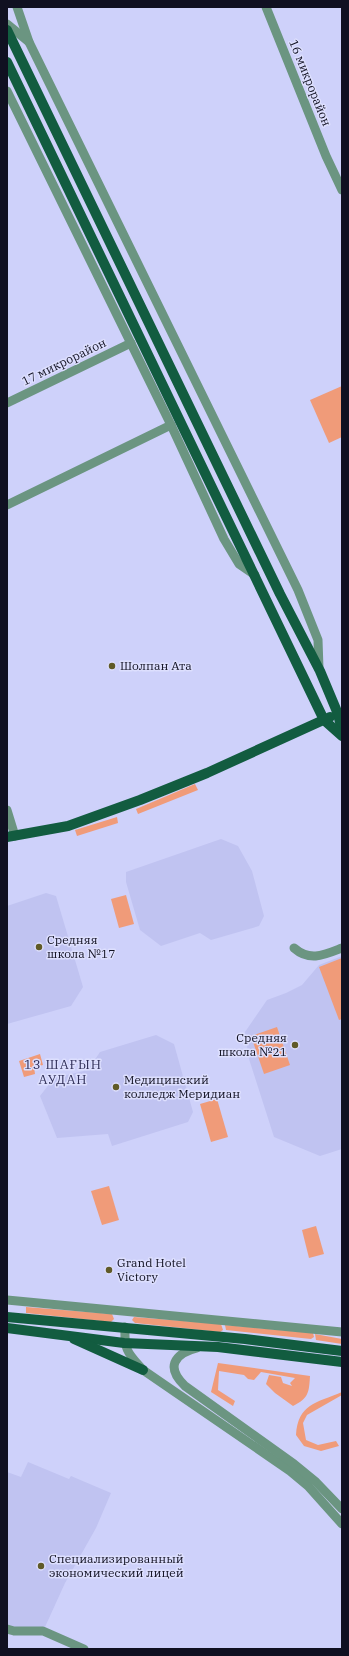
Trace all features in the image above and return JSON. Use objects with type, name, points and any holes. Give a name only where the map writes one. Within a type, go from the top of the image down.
[{"type":"main road","points":[[7,30],[280,594],[320,671],[340,713],[342,731]]},
{"type":"main road","points":[[7,62],[256,576],[324,720],[342,736]]},
{"type":"main road","points":[[121,298],[134,292]]},
{"type":"main road","points":[[11,836],[68,826],[140,800],[207,773],[340,713]]},
{"type":"main road","points":[[7,1316],[245,1339],[342,1351]]},
{"type":"main road","points":[[7,1328],[124,1342],[204,1346],[342,1362]]},
{"type":"main road","points":[[60,1334],[98,1349],[143,1370]]},
{"type":"street","points":[[17,7],[29,42],[298,590],[318,640],[320,671]]},
{"type":"street","name":"16 микрорайон","points":[[266,7],[326,156],[342,190]]},
{"type":"street","points":[[7,24],[29,42]]},
{"type":"street","points":[[24,66],[38,60]]},
{"type":"street","points":[[7,91],[171,425],[224,539],[239,564],[256,576]]},
{"type":"street","name":"17 микрорайон","points":[[7,403],[131,343]]},
{"type":"street","points":[[7,505],[171,425]]},
{"type":"street","points":[[7,810],[11,836]]},
{"type":"street","points":[[294,948],[300,953],[309,956],[323,955],[342,948]]},
{"type":"street","points":[[7,1300],[342,1332]]},
{"type":"street","points":[[125,1327],[124,1342],[128,1353],[143,1370],[290,1471],[308,1486],[342,1524]]},
{"type":"street","points":[[204,1346],[189,1350],[181,1354],[175,1360],[174,1372],[177,1379],[294,1464],[316,1482],[342,1509]]},
{"type":"street","points":[[7,1628],[14,1631],[43,1631],[84,1649]]},
{"type":"shaded area","points":[[342,386],[342,437],[329,443],[310,400]]},
{"type":"shaded area","points":[[195,784],[198,790],[138,814],[136,809]]},
{"type":"shaded area","points":[[117,817],[118,823],[77,836],[75,830]]},
{"type":"shaded area","points":[[221,839],[238,846],[252,871],[264,916],[259,926],[211,940],[200,933],[161,946],[140,930],[126,882],[126,872]]},
{"type":"shaded area","name":"Средняя школа №17","points":[[46,893],[56,896],[83,987],[71,1006],[7,1024],[7,906]]},
{"type":"shaded area","points":[[126,895],[134,924],[119,928],[111,899]]},
{"type":"shaded area","name":"Средняя школа №21","points":[[342,956],[342,1149],[320,1156],[274,1137],[249,1059],[245,1032],[267,1000],[302,985],[319,965]]},
{"type":"shaded area","points":[[342,958],[342,1019],[339,1020],[319,967]]},
{"type":"shaded area","points":[[277,1027],[290,1065],[264,1074],[251,1036]]},
{"type":"shaded area","name":"Медицинский колледж Меридиан","points":[[156,1035],[174,1044],[193,1112],[188,1122],[112,1146],[108,1134],[57,1138],[40,1096],[54,1078],[88,1070],[100,1052]]},
{"type":"shaded area","points":[[40,1054],[43,1065],[34,1067],[35,1074],[24,1077],[19,1061]]},
{"type":"shaded area","points":[[217,1099],[228,1137],[211,1142],[200,1104]]},
{"type":"shaded area","points":[[109,1186],[119,1220],[102,1225],[91,1191]]},
{"type":"shaded area","points":[[316,1226],[324,1254],[309,1258],[302,1230]]},
{"type":"shaded area","points":[[26,1307],[112,1314],[114,1319],[111,1322],[26,1313]]},
{"type":"shaded area","points":[[134,1317],[221,1324],[223,1330],[220,1332],[135,1323],[132,1320]]},
{"type":"shaded area","points":[[225,1325],[313,1333],[314,1337],[311,1339],[226,1330]]},
{"type":"shaded area","points":[[315,1334],[342,1339],[342,1344],[316,1340]]},
{"type":"shaded area","points":[[218,1363],[310,1376],[307,1394],[302,1400],[293,1406],[275,1393],[266,1384],[269,1375],[281,1377],[283,1383],[292,1386],[290,1383],[295,1378],[261,1372],[254,1380],[248,1379],[244,1375],[219,1371],[218,1390],[235,1401],[233,1406],[211,1392]]},
{"type":"shaded area","points":[[342,1392],[342,1395],[307,1415],[303,1423],[306,1440],[318,1445],[336,1441],[339,1446],[321,1451],[304,1446],[296,1435],[300,1417],[310,1406]]},
{"type":"shaded area","name":"Специализированный экономический лицей","points":[[28,1462],[69,1479],[71,1476],[111,1493],[96,1528],[65,1583],[45,1627],[10,1635],[7,1634],[7,1472],[21,1477]]},
{"type":"place","name":"Шолпан Ата","points":[[112,666]]},
{"type":"place","name":"Средняя школа №17","points":[[39,947]]},
{"type":"place","name":"Средняя школа №21","points":[[295,1045]]},
{"type":"place","name":"Медицинский колледж Меридиан","points":[[116,1087]]},
{"type":"place","name":"Grand Hotel Victory","points":[[109,1270]]},
{"type":"place","name":"Специализированный экономический лицей","points":[[41,1566]]},
{"type":"district","name":"13 ШАҒЫН АУДАН","points":[[63,1072]]}]
